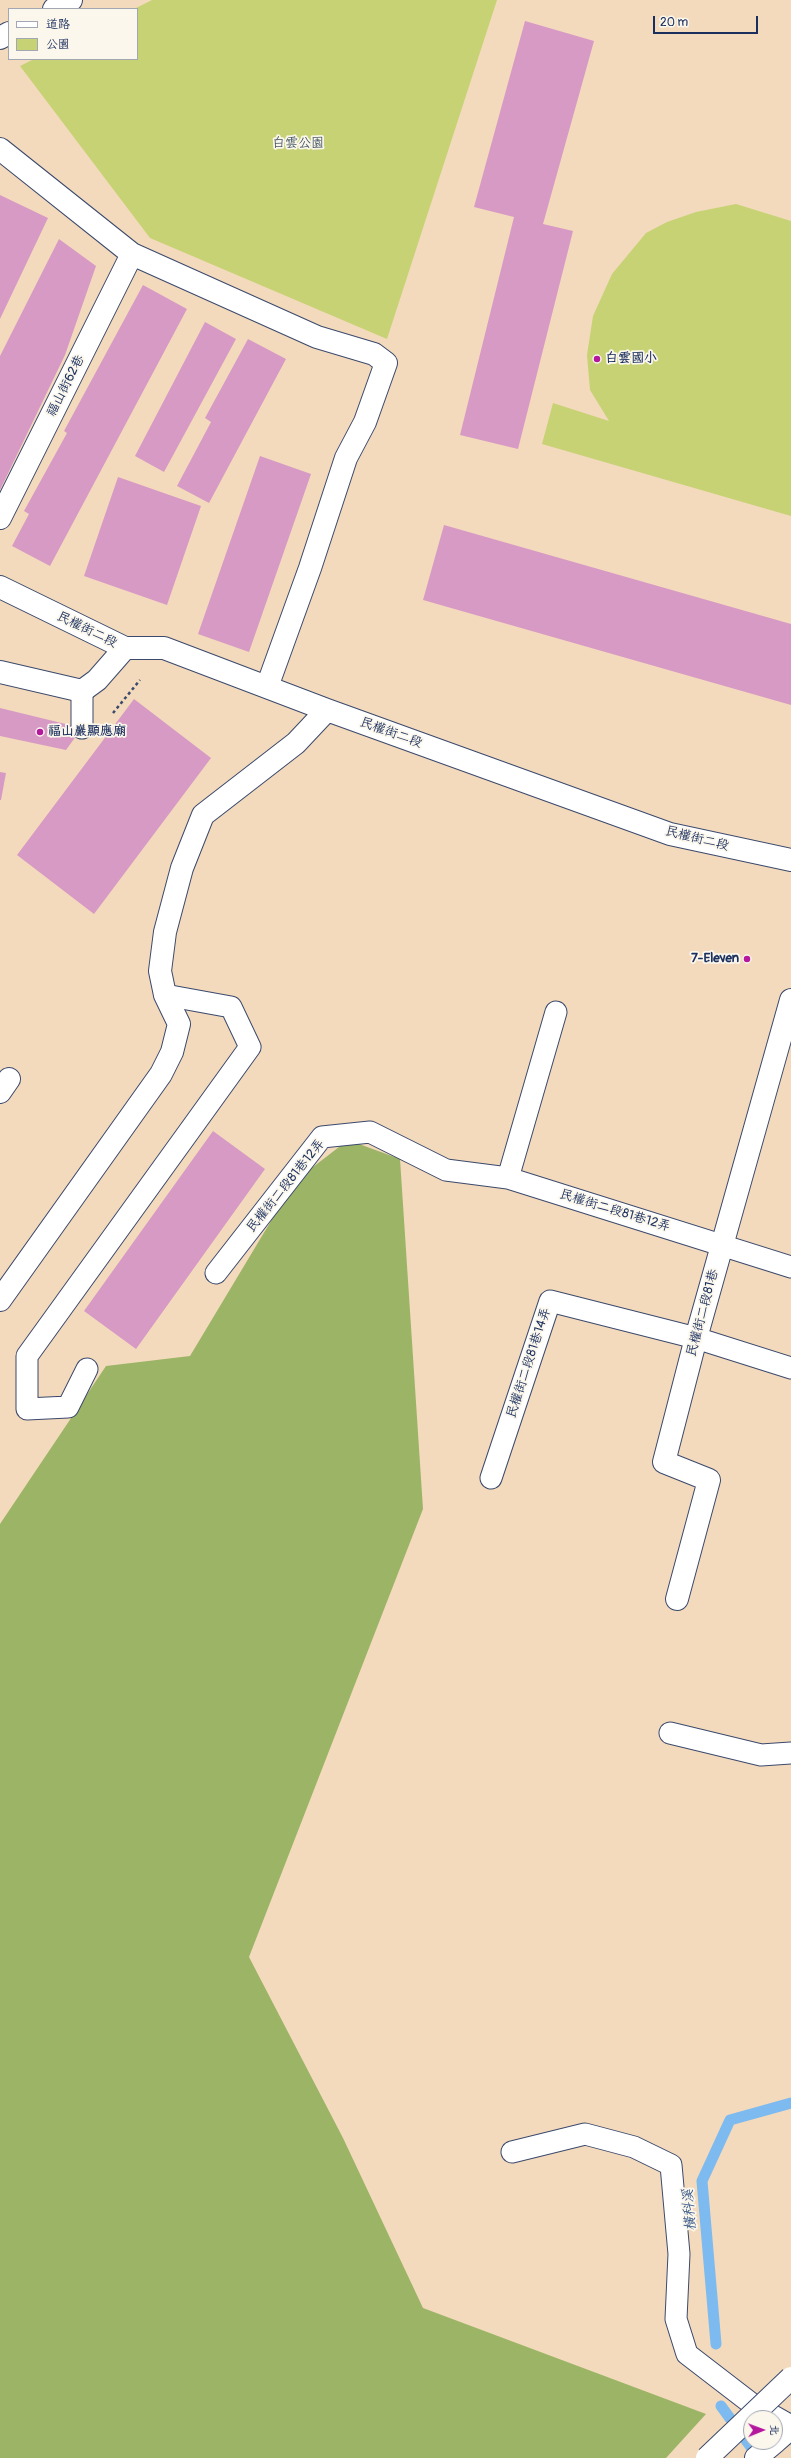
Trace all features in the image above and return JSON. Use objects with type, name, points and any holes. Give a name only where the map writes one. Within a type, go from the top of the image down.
[{"type":"main road","points":[[56,8],[71,0]]},
{"type":"main road","points":[[0,149],[132,254],[317,337],[374,354],[386,363],[366,422],[346,458],[310,568],[267,688]]},
{"type":"main road","name":"福山街62巷","points":[[0,518],[132,254]]},
{"type":"main road","name":"民權街二段","points":[[0,587],[125,648],[164,648],[267,688],[670,834],[791,860]]},
{"type":"main road","points":[[0,672],[82,691],[97,680],[125,648]]},
{"type":"main road","points":[[0,1300],[161,1074],[172,1052],[179,1024],[165,995],[160,971],[165,932],[182,868],[203,815],[296,743],[327,710]]},
{"type":"main road","name":"民權街二段81巷","points":[[677,1599],[708,1480],[664,1462],[696,1338],[791,1000]]},
{"type":"main road","points":[[707,2458],[791,2378]]},
{"type":"main road","points":[[783,2434],[791,2427]]},
{"type":"main road","points":[[756,2458],[766,2450]]},
{"type":"lane","points":[[82,691],[82,728]]},
{"type":"lane","points":[[87,1369],[68,1407],[26,1409],[27,1356],[250,1047],[232,1007],[165,995]]},
{"type":"lane","points":[[508,1178],[556,1012]]},
{"type":"lane","name":"民權街二段81巷12弄","points":[[216,1273],[322,1137],[370,1132],[446,1170],[508,1178],[791,1266]]},
{"type":"lane","name":"民權街二段81巷14弄","points":[[491,1478],[550,1301],[696,1338]]},
{"type":"lane","points":[[696,1338],[791,1368]]},
{"type":"lane","points":[[670,1733],[761,1755],[791,1753]]},
{"type":"lane","points":[[512,2152],[584,2134],[634,2147],[671,2165],[679,2254],[676,2319],[687,2354],[752,2404],[791,2427]]},
{"type":"green space","name":"白雲公園","points":[[152,0],[497,0],[387,339],[150,238],[20,66],[32,60],[138,60],[138,8],[136,8]]},
{"type":"green space","points":[[736,204],[791,221],[791,516],[542,444],[553,403],[609,421],[590,390],[587,355],[593,316],[612,274],[646,233],[667,222],[696,212]]},
{"type":"green space","points":[[348,1140],[400,1159],[423,1509],[249,1957],[343,2138],[423,2308],[706,2414],[666,2458],[0,2458],[0,1524],[106,1366],[190,1356],[295,1181]]},
{"type":"building","points":[[525,21],[594,41],[543,224],[573,231],[518,449],[460,435],[514,217],[474,207]]},
{"type":"building","points":[[0,195],[48,218],[0,319]]},
{"type":"building","points":[[59,239],[96,266],[65,355],[0,490],[0,356]]},
{"type":"building","points":[[143,285],[187,309],[50,566],[12,546],[29,514],[24,511],[67,433],[64,431]]},
{"type":"building","points":[[205,322],[236,339],[164,472],[135,456]]},
{"type":"building","points":[[248,339],[286,359],[209,503],[177,486],[211,422],[205,418]]},
{"type":"building","points":[[260,456],[311,474],[249,652],[198,634]]},
{"type":"building","points":[[118,477],[201,506],[167,605],[84,576]]},
{"type":"building","points":[[444,525],[791,624],[791,705],[423,600]]},
{"type":"building","points":[[134,699],[211,758],[94,914],[17,855]]},
{"type":"building","name":"福山巖顯應廟","points":[[0,708],[82,728],[66,750],[0,736]]},
{"type":"building","points":[[0,772],[6,773],[1,800],[0,800]]},
{"type":"building","points":[[213,1131],[265,1169],[136,1349],[84,1311]]},
{"type":"waterway","name":"橫科溪","points":[[716,2344],[702,2181],[730,2120],[791,2103]]},
{"type":"waterway","name":"橫科溪","points":[[721,2406],[759,2458]]},
{"type":"place","name":"白雲國小","points":[[597,359]]},
{"type":"place","name":"福山巖顯應廟","points":[[40,732]]},
{"type":"place","name":"7-Eleven","points":[[747,959]]}]
